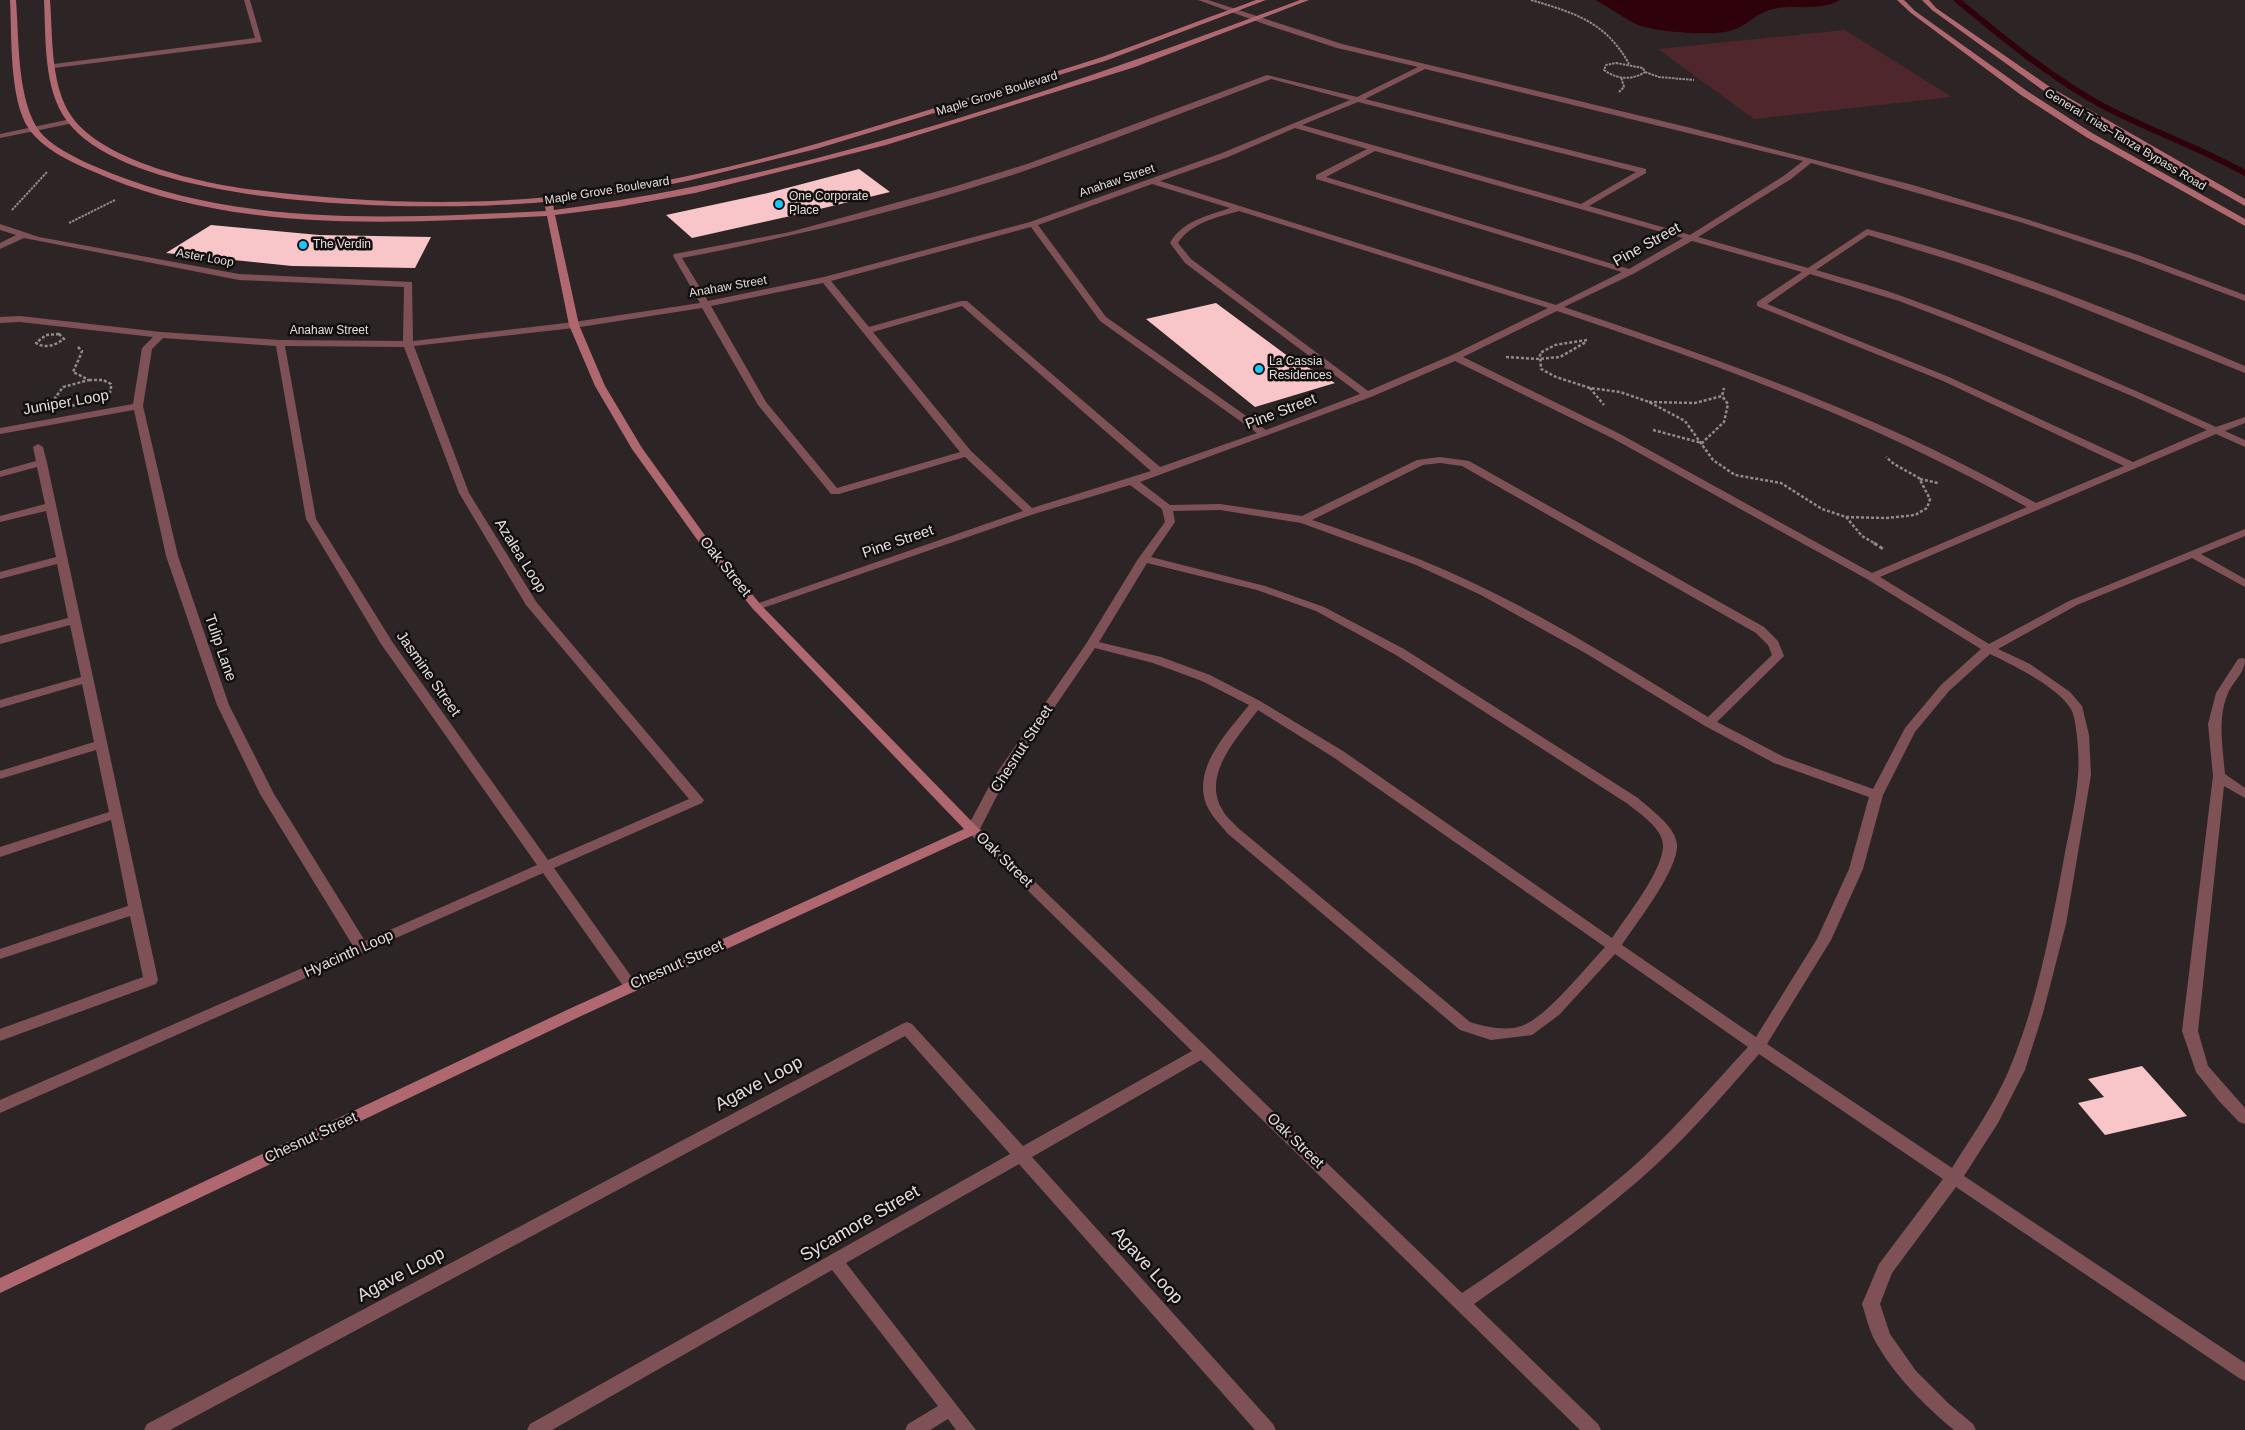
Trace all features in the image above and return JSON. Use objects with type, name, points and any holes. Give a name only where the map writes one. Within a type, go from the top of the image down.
[{"type":"street","name":"Maple Grove Boulevard","points":[[13,0],[20,100],[32,129],[63,154],[119,180],[195,202],[342,219],[469,218],[551,213],[618,204],[695,190],[883,143],[1132,65],[1253,18],[1306,0]]},
{"type":"street","name":"Maple Grove Boulevard","points":[[47,0],[58,96],[71,121],[99,146],[147,167],[218,187],[303,200],[412,205],[548,200],[612,192],[686,179],[769,160],[1102,59],[1263,0]]},
{"type":"street","points":[[54,66],[259,40],[247,0]]},
{"type":"street","points":[[1201,0],[1340,46],[1809,160],[2030,221],[2242,294]]},
{"type":"street","name":"General Trias–Tanza Bypass Road","points":[[1900,0],[1913,12],[2024,93],[2088,135],[2245,223]]},
{"type":"street","name":"General Trias–Tanza Bypass Road","points":[[1925,0],[1934,9],[2047,89],[2245,203]]},
{"type":"street","name":"Anahaw Street","points":[[0,320],[20,319],[161,335],[280,343],[408,344],[574,325],[704,305],[825,280],[1033,224],[1155,182],[1295,126],[1358,99],[1425,66]]},
{"type":"street","points":[[966,452],[835,492],[762,403],[677,256],[792,234],[956,189],[1030,166],[1270,77],[1643,171],[1583,206]]},
{"type":"street","points":[[0,136],[71,121]]},
{"type":"street","points":[[1295,126],[1583,206],[1902,299],[2136,394],[2245,444]]},
{"type":"street","points":[[1374,148],[1319,177],[1630,272]]},
{"type":"street","name":"Pine Street","points":[[757,607],[1030,512],[1132,481],[1265,434],[1367,395],[1472,350],[1630,272],[1692,238],[1788,177],[1809,160]]},
{"type":"street","points":[[1155,182],[1657,340],[1847,415],[1946,460],[2036,507]]},
{"type":"street","name":"Oak Street","points":[[548,200],[574,325],[600,386],[637,449],[710,550],[757,607],[973,830],[1592,1430]]},
{"type":"street","points":[[1238,208],[1186,228],[1177,234],[1174,243],[1179,252],[1188,261],[1367,395]]},
{"type":"street","points":[[1033,224],[1103,319],[1265,434]]},
{"type":"street","name":"Aster Loop","points":[[0,227],[21,236],[37,240],[239,277],[409,284]]},
{"type":"street","points":[[2134,466],[1946,379],[1760,304],[1866,232],[1917,246],[2035,286],[2142,327],[2245,370]]},
{"type":"street","points":[[0,246],[21,236]]},
{"type":"street","points":[[825,280],[966,452],[1030,512]]},
{"type":"street","name":"Azalea Loop","points":[[409,284],[408,344],[464,493],[532,605],[697,800]]},
{"type":"street","points":[[867,331],[964,303],[1158,471]]},
{"type":"street","name":"Tulip Lane","points":[[161,335],[147,348],[138,406],[172,556],[223,706],[267,794],[362,948]]},
{"type":"street","name":"Jasmine Street","points":[[280,343],[311,519],[387,644],[632,986]]},
{"type":"street","points":[[1455,357],[1616,436],[1871,577],[1989,649],[2026,667],[2050,682],[2066,695],[2078,709],[2083,735],[2085,775],[2059,924],[2036,1013],[2017,1070],[1992,1119],[1954,1178],[1885,1269],[1872,1304],[1882,1337],[1910,1376],[1942,1409],[1967,1430]]},
{"type":"street","name":"Juniper Loop","points":[[0,431],[138,406]]},
{"type":"street","points":[[1871,577],[2217,430],[2245,420]]},
{"type":"street","points":[[0,1035],[151,980],[38,447]]},
{"type":"street","points":[[1303,520],[1421,462],[1440,460],[1465,463],[1760,630],[1774,644],[1778,656],[1709,723]]},
{"type":"street","points":[[0,474],[42,463]]},
{"type":"street","points":[[1132,481],[1167,508],[1220,507],[1303,520],[1365,541],[1420,563],[1485,593],[1591,651],[1709,723],[1779,760],[1876,795]]},
{"type":"street","points":[[0,519],[51,506]]},
{"type":"street","name":"Chesnut Street","points":[[0,1286],[632,986],[973,830],[1000,777],[1092,644],[1144,559],[1170,522],[1167,508]]},
{"type":"street","points":[[1462,1303],[1566,1231],[1634,1175],[1700,1110],[1758,1046],[1824,940],[1856,869],[1876,795],[1909,730],[1945,688],[1989,649],[2073,603],[2245,532]]},
{"type":"street","points":[[2193,554],[2245,584]]},
{"type":"street","points":[[0,576],[62,559]]},
{"type":"street","points":[[1144,559],[1261,588],[1320,609],[1400,652],[1633,801],[1659,823],[1670,843],[1667,864],[1614,946],[1554,1011],[1527,1031],[1492,1034],[1465,1026],[1232,830],[1214,808],[1208,786],[1213,765],[1256,704]]},
{"type":"street","points":[[0,640],[75,620]]},
{"type":"street","points":[[1092,644],[1157,660],[1206,678],[1256,704],[1338,754],[1758,1046],[2245,1373]]},
{"type":"street","points":[[2243,663],[2222,693],[2214,724],[2219,776],[2190,1031],[2200,1068],[2224,1097],[2245,1118]]},
{"type":"street","points":[[0,704],[88,679]]},
{"type":"street","points":[[0,775],[101,744]]},
{"type":"street","points":[[2219,776],[2245,794]]},
{"type":"street","name":"Hyacinth Loop","points":[[0,1107],[697,800]]},
{"type":"street","points":[[0,852],[116,814]]},
{"type":"street","points":[[0,954],[136,909]]},
{"type":"street","name":"Agave Loop","points":[[153,1430],[907,1028],[1267,1430]]},
{"type":"street","name":"Sycamore Street","points":[[536,1430],[1204,1052]]},
{"type":"street","points":[[835,1261],[967,1430]]},
{"type":"street","points":[[914,1430],[950,1408]]},
{"type":"path","points":[[1531,0],[1577,13],[1591,21],[1608,33],[1623,50],[1629,64]]},
{"type":"path","points":[[1645,72],[1640,76],[1628,78],[1609,74],[1604,70],[1610,64],[1629,64],[1643,68],[1645,72],[1659,77],[1694,80]]},
{"type":"path","points":[[7,215],[47,172]]},
{"type":"path","points":[[37,240],[115,200]]},
{"type":"path","points":[[1581,336],[1589,340]]},
{"type":"path","points":[[1472,350],[1514,359],[1539,360],[1560,357],[1589,340]]},
{"type":"path","points":[[1589,340],[1555,344],[1540,352],[1541,369],[1556,377],[1590,388],[1620,392],[1649,402],[1685,421],[1713,460],[1735,475],[1781,483],[1822,510],[1846,517],[1886,518],[1915,516],[1927,508],[1930,499],[1919,478],[1894,464],[1882,453]]},
{"type":"path","points":[[56,344],[63,345]]},
{"type":"path","points":[[70,346],[78,346],[82,351],[81,358],[75,365],[73,372],[89,380],[108,382],[112,384],[111,391],[104,397],[85,404],[62,404],[55,398],[58,390],[89,380]]},
{"type":"path","points":[[1702,443],[1724,422],[1728,404],[1722,396],[1724,386],[1732,387]]},
{"type":"path","points":[[1590,388],[1610,410]]},
{"type":"path","points":[[1649,402],[1695,403],[1722,396]]},
{"type":"path","points":[[1650,429],[1702,443]]},
{"type":"path","points":[[1846,517],[1862,536],[1905,563]]},
{"type":"shaded area","points":[[1595,0],[1840,0],[1823,6],[1773,9],[1762,13],[1733,30],[1725,32],[1686,33],[1658,30],[1638,25]]},
{"type":"shaded area","points":[[1845,30],[1952,97],[1754,119],[1658,49]]},
{"type":"building","name":"One Corporate Place","points":[[859,169],[890,192],[692,238],[666,215],[768,193]]},
{"type":"building","name":"The Verdin","points":[[211,225],[319,235],[431,237],[415,268],[292,266],[166,253]]},
{"type":"building","name":"La Cassia Residences","points":[[1216,303],[1285,354],[1335,383],[1255,407],[1146,319]]},
{"type":"building","points":[[2142,1066],[2187,1116],[2105,1135],[2078,1103],[2104,1097],[2088,1079]]},
{"type":"waterway","points":[[1957,0],[2027,56],[2082,94],[2119,114],[2245,173]]},
{"type":"place","name":"One Corporate Place","points":[[779,204]]},
{"type":"place","name":"The Verdin","points":[[303,245]]},
{"type":"place","name":"La Cassia Residences","points":[[1259,369]]}]
